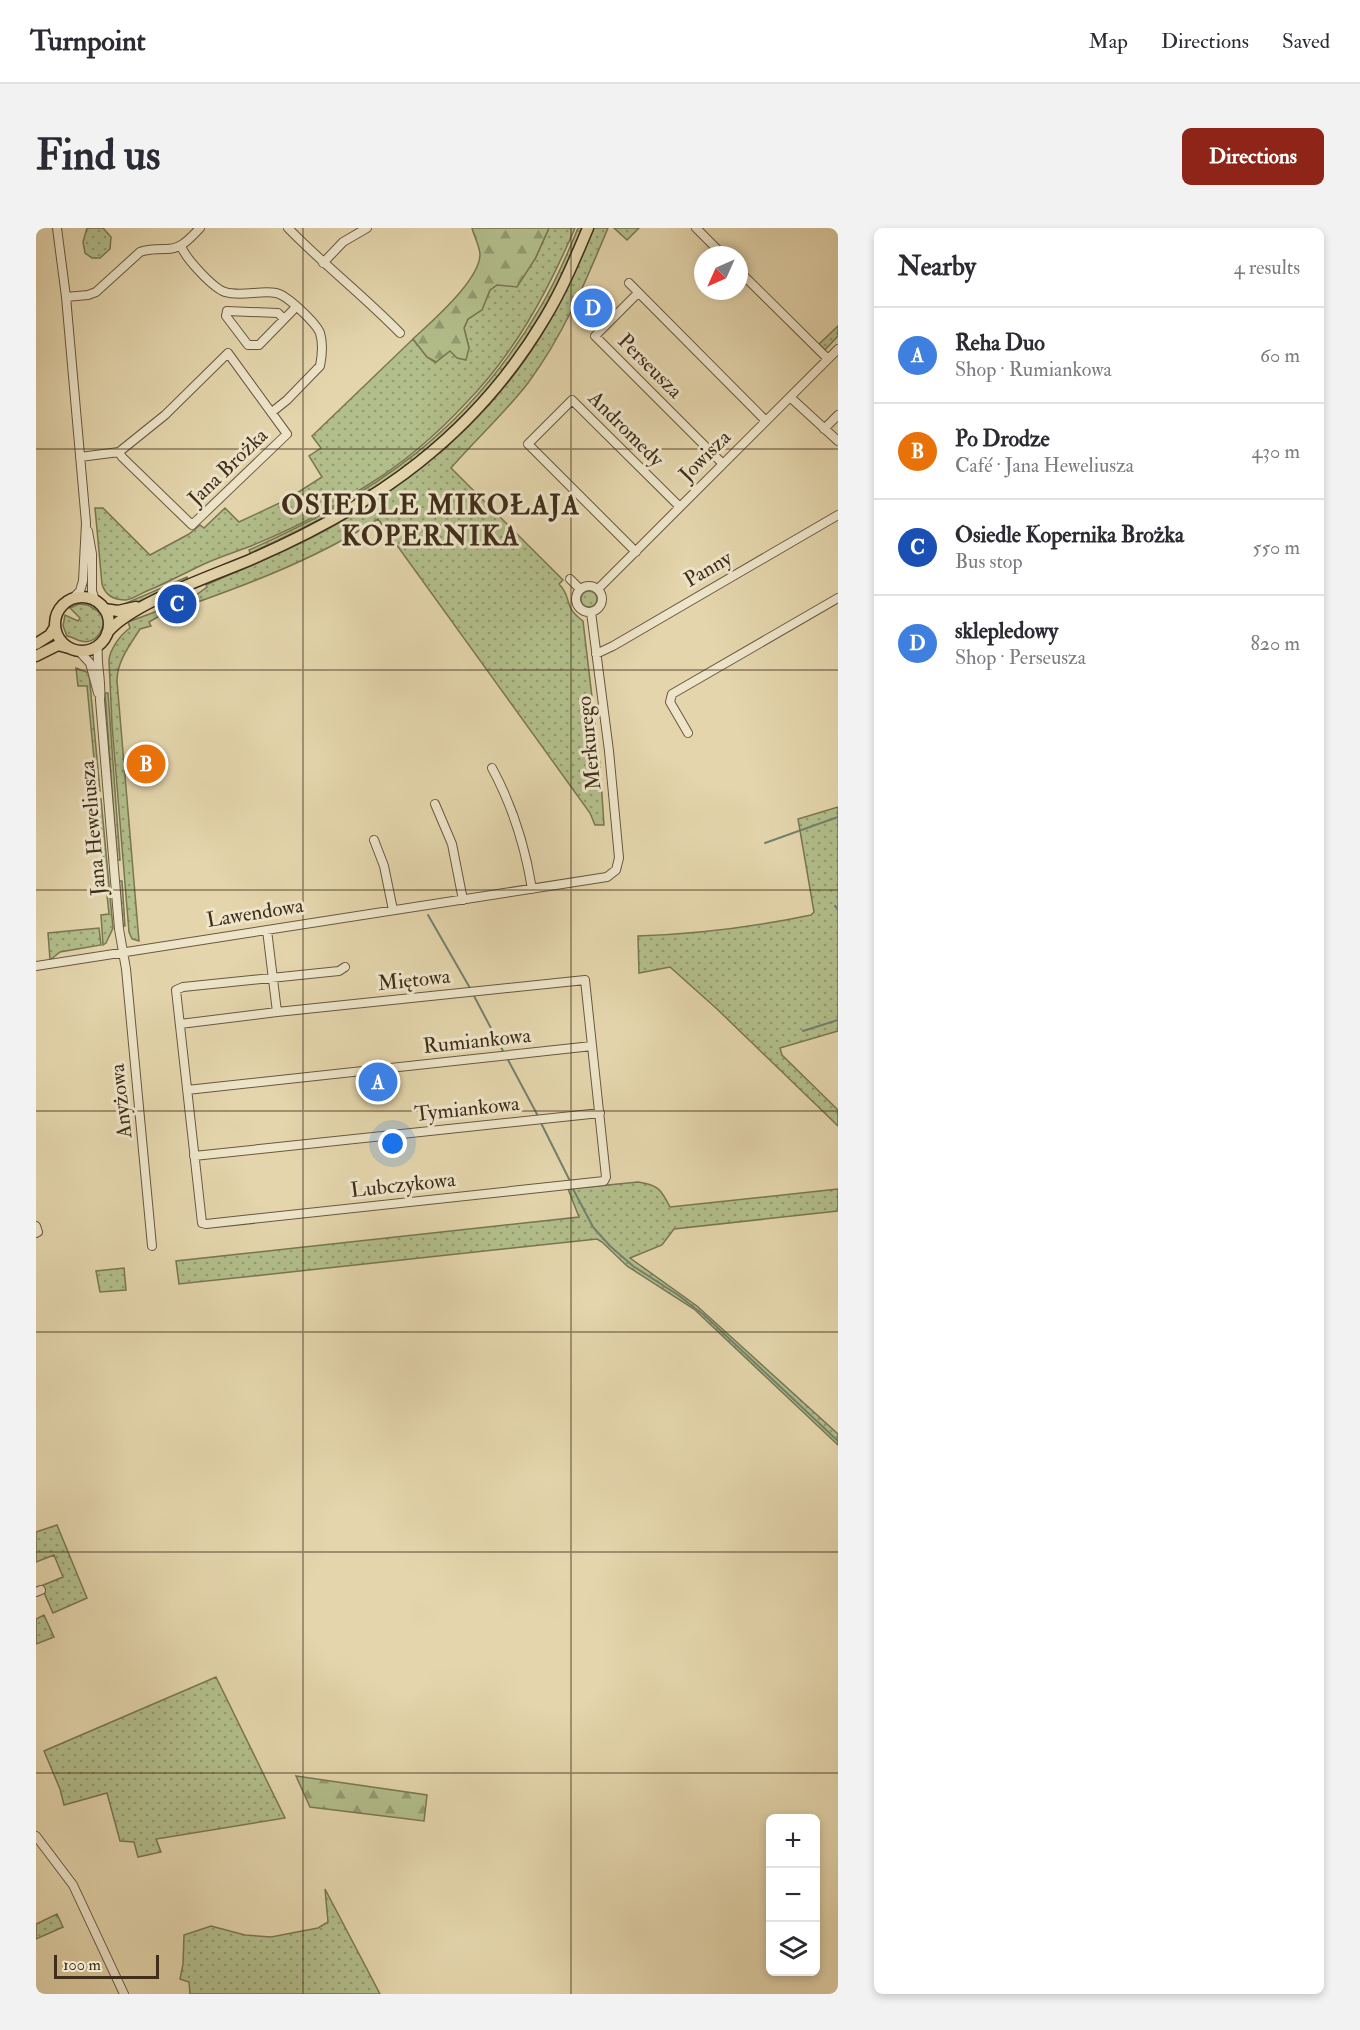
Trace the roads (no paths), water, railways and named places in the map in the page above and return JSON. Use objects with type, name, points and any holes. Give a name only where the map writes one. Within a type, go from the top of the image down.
[{"type":"main road","points":[[36,656],[58,645],[89,650],[98,645],[116,624],[142,606],[277,548],[324,525],[385,489],[431,453],[485,401],[520,357],[555,301],[588,228]]},
{"type":"main road","points":[[36,644],[50,635],[55,627],[58,611],[63,604],[81,597],[95,601],[104,609],[108,621],[107,633]]},
{"type":"main road","points":[[104,609],[118,611],[142,606]]},
{"type":"main road","points":[[55,627],[59,638],[74,649]]},
{"type":"street","points":[[57,228],[66,297],[86,523],[92,554],[92,591],[95,601]]},
{"type":"street","points":[[66,297],[96,292],[140,252],[146,249],[168,250],[181,246],[200,228]]},
{"type":"street","points":[[288,228],[400,333]]},
{"type":"street","points":[[323,263],[344,242],[367,228]]},
{"type":"street","points":[[696,228],[714,246]]},
{"type":"street","points":[[181,246],[187,258],[224,291],[277,293],[288,299],[317,328],[320,334],[320,366],[272,412]]},
{"type":"street","points":[[748,280],[828,359]]},
{"type":"street","name":"Perseusza","points":[[628,284],[766,421]]},
{"type":"street","name":"Perseusza","points":[[638,293],[595,336],[723,464]]},
{"type":"street","points":[[284,319],[278,313],[227,311],[226,316],[248,345],[253,346],[259,345],[296,307]]},
{"type":"street","name":"Jowisza","points":[[591,612],[602,603],[598,589],[838,349]]},
{"type":"street","name":"Jana Brożka","points":[[228,353],[287,434],[192,525],[119,452],[165,415],[228,353]]},
{"type":"street","points":[[790,397],[838,441]]},
{"type":"street","name":"Andromedy","points":[[636,552],[528,444],[572,400],[680,507]]},
{"type":"street","points":[[824,429],[838,415]]},
{"type":"street","points":[[80,457],[119,452]]},
{"type":"street","name":"Panny","points":[[596,654],[838,515]]},
{"type":"street","points":[[72,599],[80,591],[83,581],[86,523]]},
{"type":"street","points":[[570,579],[580,589]]},
{"type":"street","points":[[591,612],[583,611],[577,605],[576,597],[580,589],[587,586],[598,589]]},
{"type":"street","points":[[688,733],[670,702],[672,694],[838,598]]},
{"type":"street","name":"Merkurego","points":[[591,612],[609,751],[619,858],[615,870]]},
{"type":"street","name":"Jana Heweliusza","points":[[98,645],[100,700],[119,929],[123,952]]},
{"type":"street","name":"Jana Heweliusza","points":[[74,649],[90,663],[100,700]]},
{"type":"street","points":[[492,768],[514,815],[524,846],[532,889]]},
{"type":"street","points":[[435,804],[452,844],[463,900]]},
{"type":"street","points":[[374,840],[384,866],[393,910]]},
{"type":"street","name":"Lawendowa","points":[[36,966],[607,877],[615,870]]},
{"type":"street","points":[[267,930],[277,1012]]},
{"type":"street","name":"Anyżowa","points":[[123,952],[139,1094],[152,1246]]},
{"type":"street","points":[[273,978],[339,971],[345,967]]},
{"type":"street","name":"Lubczykowa","points":[[273,978],[176,990],[202,1223],[604,1181],[606,1177],[592,1046]]},
{"type":"street","name":"Miętowa","points":[[180,1024],[585,980],[592,1046]]},
{"type":"street","name":"Rumiankowa","points":[[187,1090],[592,1046]]},
{"type":"street","name":"Tymiankowa","points":[[194,1156],[600,1113]]},
{"type":"street","points":[[36,1226],[38,1232],[36,1233]]},
{"type":"street","points":[[36,1836],[73,1885],[124,1994]]},
{"type":"waterway","points":[[765,843],[838,817]]},
{"type":"waterway","points":[[835,906],[838,909]]},
{"type":"waterway","points":[[428,915],[470,988]]},
{"type":"waterway","points":[[473,994],[503,1051]]},
{"type":"waterway","points":[[803,1031],[838,1020]]},
{"type":"waterway","points":[[507,1058],[538,1116]]},
{"type":"waterway","points":[[541,1123],[570,1181]]},
{"type":"waterway","points":[[572,1187],[593,1227],[610,1246],[633,1266],[704,1315],[838,1441]]},
{"type":"place","name":"sklepledowy","points":[[593,308]]},
{"type":"place","name":"Osiedle Kopernika Brożka","points":[[177,604]]},
{"type":"place","name":"Po Drodze","points":[[146,764]]},
{"type":"place","name":"Reha Duo","points":[[378,1082]]},
{"type":"district","name":"OSIEDLE MIKOŁAJA KOPERNIKA","points":[[431,520]]}]
